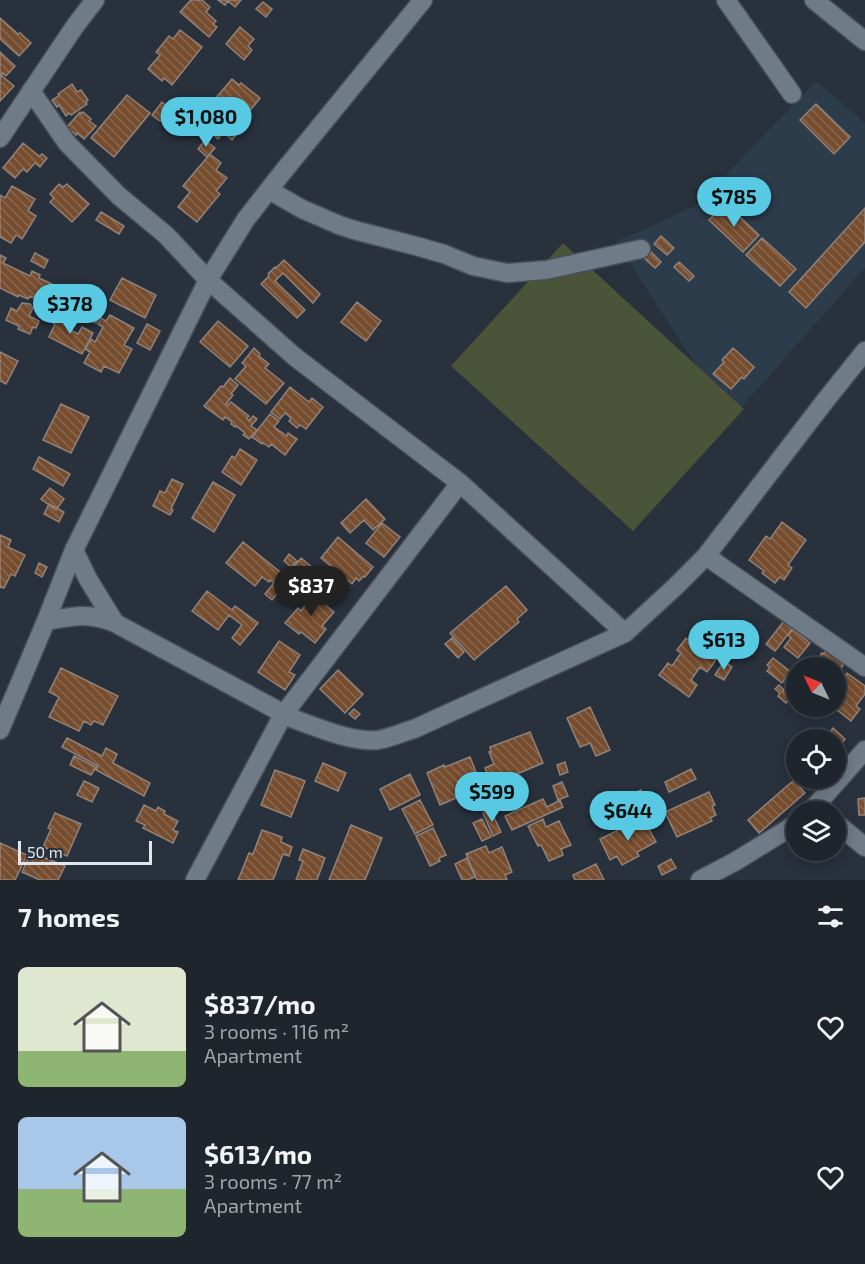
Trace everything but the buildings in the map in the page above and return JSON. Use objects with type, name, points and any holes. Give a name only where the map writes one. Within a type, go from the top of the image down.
[{"type":"street","points":[[0,138],[95,0]]},
{"type":"street","points":[[0,729],[74,550],[208,280],[246,219],[423,0]]},
{"type":"street","points":[[726,0],[792,94]]},
{"type":"street","points":[[814,0],[865,41]]},
{"type":"street","points":[[31,91],[67,143],[119,196],[166,235],[208,280],[295,357],[460,483],[625,633]]},
{"type":"street","points":[[269,190],[302,209],[339,225],[444,254],[473,266],[507,273],[546,270],[641,249]]},
{"type":"street","points":[[46,621],[80,615],[115,623],[283,715],[347,736],[363,740],[379,740],[423,725],[625,633],[706,556],[865,351]]},
{"type":"street","points":[[195,880],[283,715],[460,483]]},
{"type":"street","points":[[74,550],[88,579],[115,623]]},
{"type":"street","points":[[706,556],[865,667]]},
{"type":"street","points":[[822,801],[865,750]]},
{"type":"street","points":[[700,880],[786,830]]},
{"type":"street","points":[[846,831],[865,847]]},
{"type":"shaded area","points":[[816,81],[865,123],[865,268],[731,419],[616,242],[697,205]]},
{"type":"green space","points":[[563,243],[744,409],[633,531],[451,366]]}]
